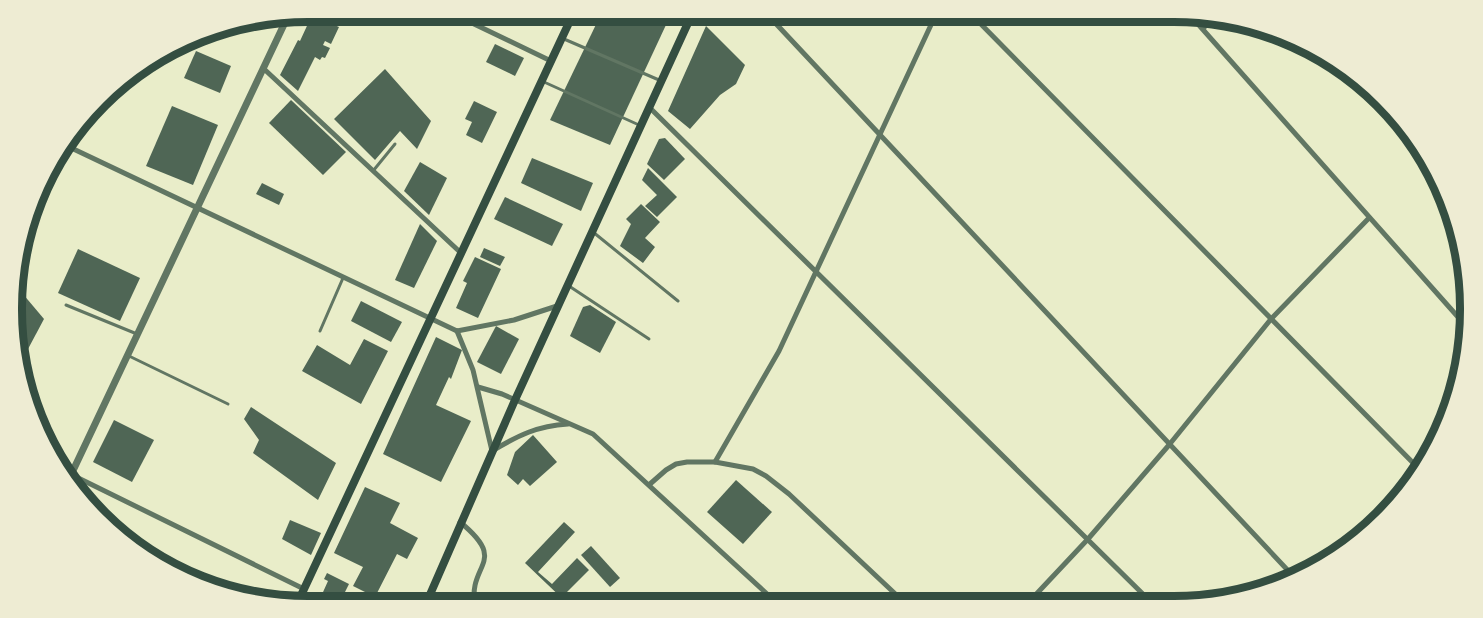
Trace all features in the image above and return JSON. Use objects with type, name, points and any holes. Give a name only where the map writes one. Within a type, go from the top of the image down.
[{"type":"main road","points":[[301,596],[569,22]]},
{"type":"main road","points":[[429,596],[515,400],[688,22]]},
{"type":"street","points":[[470,22],[551,61]]},
{"type":"street","points":[[774,22],[1289,572]]},
{"type":"street","points":[[715,462],[780,351],[932,22]]},
{"type":"street","points":[[979,22],[1414,464]]},
{"type":"street","points":[[73,471],[284,24]]},
{"type":"street","points":[[1198,24],[1460,319]]},
{"type":"street","points":[[263,68],[461,253]]},
{"type":"street","points":[[649,107],[1145,596]]},
{"type":"street","points":[[72,148],[457,331],[467,351],[478,387],[492,451],[532,430],[548,425],[571,424]]},
{"type":"street","points":[[1035,596],[1088,539],[1169,445],[1271,319],[1369,218]]},
{"type":"street","points":[[457,331],[514,320],[559,306]]},
{"type":"street","points":[[478,387],[502,393],[593,434],[769,596]]},
{"type":"street","points":[[650,484],[676,464],[715,462],[753,469],[777,484],[897,596]]},
{"type":"street","points":[[82,483],[304,588]]},
{"type":"street","points":[[460,522],[478,539],[485,555],[475,596]]},
{"type":"lane","points":[[1204,30],[1207,25]]},
{"type":"lane","points":[[562,38],[661,81]]},
{"type":"lane","points":[[542,81],[641,125]]},
{"type":"lane","points":[[374,171],[395,144]]},
{"type":"lane","points":[[592,231],[678,301]]},
{"type":"lane","points":[[320,331],[344,276]]},
{"type":"lane","points":[[567,285],[649,339]]},
{"type":"lane","points":[[66,305],[137,335]]},
{"type":"lane","points":[[128,355],[228,404]]},
{"type":"building","points":[[309,22],[328,22],[339,27],[331,44],[325,41],[323,45],[330,48],[325,58],[322,57],[320,60],[315,57],[298,91],[280,75],[298,40],[300,41]]},
{"type":"building","points":[[597,22],[667,22],[610,145],[550,120]]},
{"type":"building","points":[[706,26],[745,65],[736,84],[720,95],[690,129],[668,111]]},
{"type":"building","points":[[495,44],[524,58],[515,76],[486,62]]},
{"type":"building","points":[[196,51],[231,66],[220,93],[184,78]]},
{"type":"building","points":[[385,69],[431,121],[417,149],[400,131],[375,160],[334,119]]},
{"type":"building","points":[[291,100],[346,152],[323,175],[269,123]]},
{"type":"building","points":[[474,101],[497,112],[482,143],[466,135],[472,122],[465,119]]},
{"type":"building","points":[[172,106],[218,125],[193,185],[146,166]]},
{"type":"building","points":[[665,138],[685,159],[664,180],[647,164],[659,139]]},
{"type":"building","points":[[532,158],[593,183],[581,211],[521,183]]},
{"type":"building","points":[[420,162],[447,178],[429,215],[404,191]]},
{"type":"building","points":[[648,168],[677,197],[657,217],[645,206],[657,195],[642,180]]},
{"type":"building","points":[[262,183],[284,194],[279,205],[256,194]]},
{"type":"building","points":[[505,197],[563,224],[552,246],[494,219]]},
{"type":"building","points":[[641,204],[660,222],[645,238],[655,247],[643,263],[620,246],[631,224],[626,219]]},
{"type":"building","points":[[420,224],[437,241],[414,288],[395,280]]},
{"type":"building","points":[[484,248],[505,257],[500,266],[480,257]]},
{"type":"building","points":[[78,249],[140,278],[120,321],[58,293]]},
{"type":"building","points":[[475,257],[501,269],[478,318],[456,308],[467,283],[463,281]]},
{"type":"building","points":[[23,294],[44,319],[26,353]]},
{"type":"building","points":[[361,301],[402,322],[391,342],[351,321]]},
{"type":"building","points":[[590,305],[616,322],[600,353],[570,336],[583,307]]},
{"type":"building","points":[[496,326],[519,339],[501,374],[477,362]]},
{"type":"building","points":[[436,337],[462,350],[451,379],[449,377],[436,405],[471,421],[441,482],[383,454]]},
{"type":"building","points":[[364,339],[388,351],[361,404],[302,371],[317,345],[350,365]]},
{"type":"building","points":[[251,407],[336,463],[318,500],[253,453],[259,440],[244,419]]},
{"type":"building","points":[[114,420],[154,440],[132,482],[93,462]]},
{"type":"building","points":[[533,435],[557,462],[530,486],[523,479],[518,485],[507,475],[515,452]]},
{"type":"building","points":[[736,480],[772,512],[743,544],[707,512]]},
{"type":"building","points":[[365,487],[400,503],[390,523],[418,538],[407,559],[397,554],[376,596],[353,586],[363,567],[334,553]]},
{"type":"building","points":[[290,520],[321,533],[311,555],[282,539]]},
{"type":"building","points":[[564,522],[575,532],[538,572],[552,584],[577,558],[589,570],[566,593],[569,596],[560,596],[525,563]]},
{"type":"building","points":[[591,546],[620,578],[610,587],[581,555]]},
{"type":"building","points":[[327,573],[349,584],[343,596],[321,596],[328,581],[324,579]]}]
